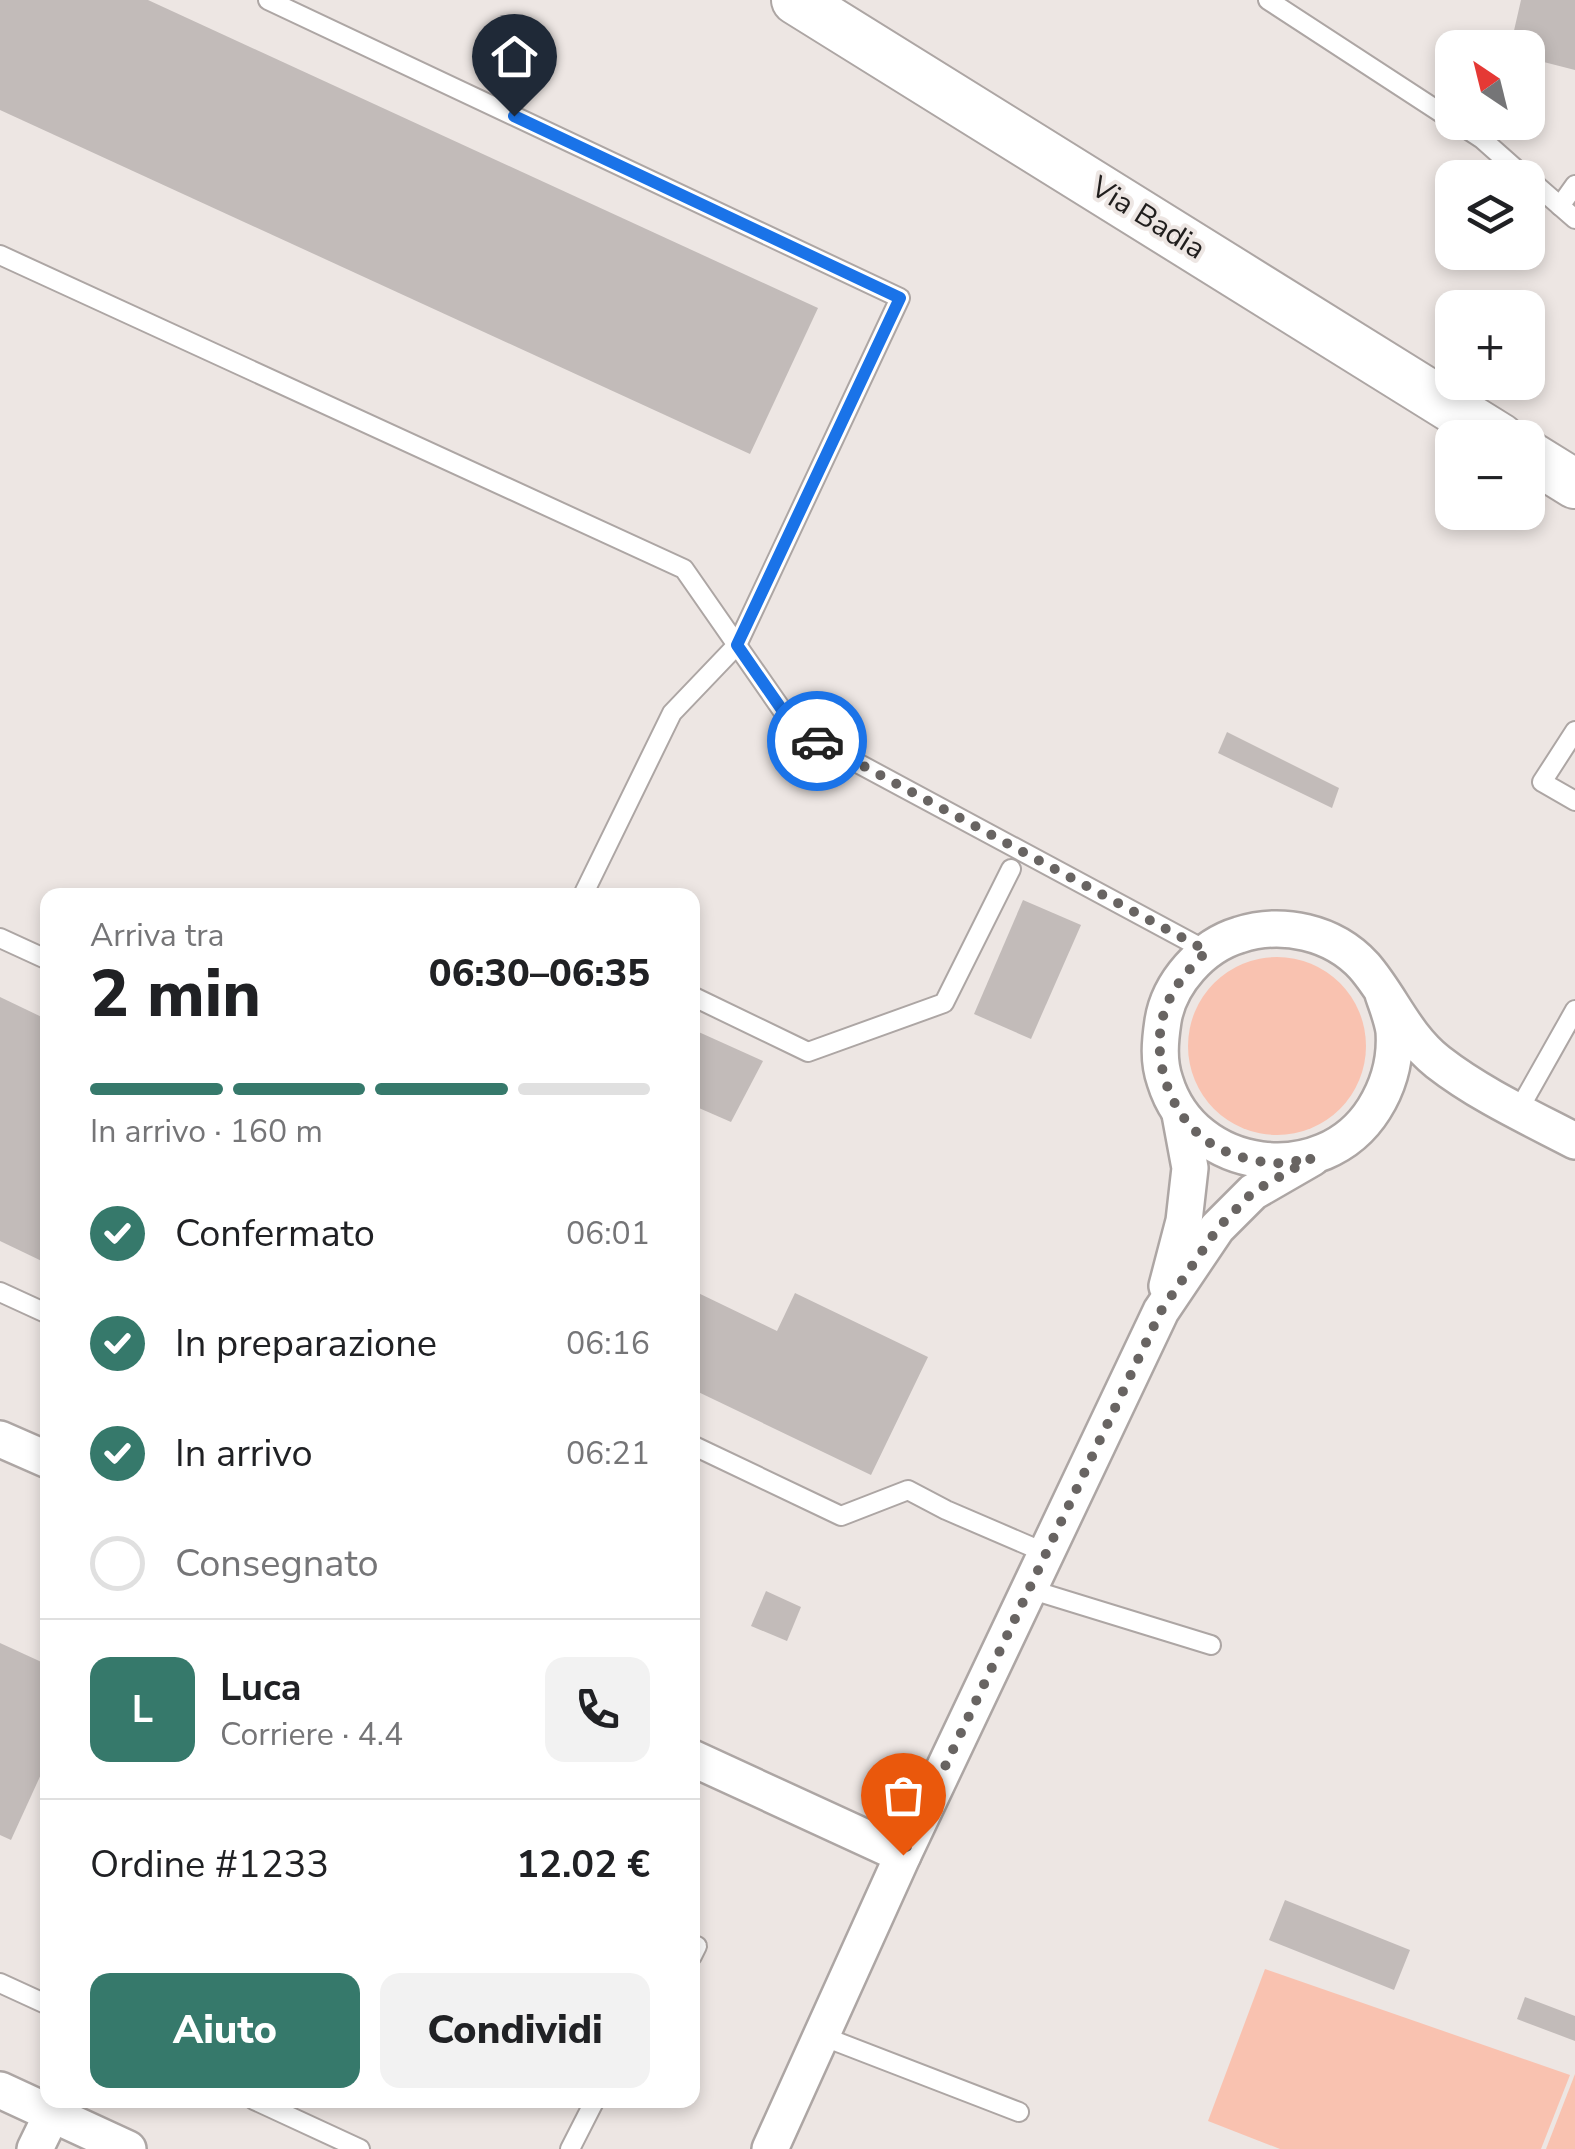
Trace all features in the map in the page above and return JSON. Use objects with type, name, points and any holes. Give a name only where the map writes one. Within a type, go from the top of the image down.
[{"type":"main road","name":"Via Badia","points":[[796,0],[1471,420]]},
{"type":"main road","points":[[1545,465],[1575,484]]},
{"type":"street","points":[[1161,1311],[1184,1221],[1190,1168],[1180,1114],[1164,1081],[1159,1045],[1165,1009],[1181,976],[1207,951],[1238,935],[1271,928],[1305,931],[1337,945],[1364,966],[1410,1035],[1438,1062],[1485,1093],[1575,1142]]},
{"type":"street","points":[[770,2149],[903,1855],[1161,1311],[1218,1228],[1253,1192],[1342,1144],[1367,1121],[1384,1093],[1394,1061],[1394,1027],[1383,994]]},
{"type":"street","points":[[1384,1093],[1408,1083],[1432,1080],[1457,1083],[1485,1093]]},
{"type":"street","points":[[1180,1114],[1206,1140],[1238,1157],[1276,1163],[1312,1158]]},
{"type":"street","points":[[0,1438],[40,1456]]},
{"type":"street","points":[[700,1762],[903,1855]]},
{"type":"street","points":[[0,2090],[40,2102]]},
{"type":"street","points":[[35,2149],[55,2108]]},
{"type":"street","points":[[57,2108],[128,2149]]},
{"type":"lane","points":[[268,0],[900,298],[737,645],[672,713],[586,888]]},
{"type":"lane","points":[[1268,0],[1435,109]]},
{"type":"lane","points":[[1482,140],[1506,160]]},
{"type":"lane","points":[[1560,206],[1575,185]]},
{"type":"lane","points":[[1545,193],[1575,219]]},
{"type":"lane","points":[[0,254],[684,570],[796,730],[1207,951]]},
{"type":"lane","points":[[1575,731],[1542,782],[1575,801]]},
{"type":"lane","points":[[700,1000],[808,1052],[944,1003],[1011,869]]},
{"type":"lane","points":[[0,938],[40,956]]},
{"type":"lane","points":[[1518,1111],[1575,1010]]},
{"type":"lane","points":[[0,1292],[40,1310]]},
{"type":"lane","points":[[700,1449],[841,1516],[908,1490],[1046,1553]]},
{"type":"lane","points":[[1028,1589],[1211,1645]]},
{"type":"lane","points":[[0,1983],[40,2001]]},
{"type":"lane","points":[[822,2036],[1018,2112]]},
{"type":"lane","points":[[271,2108],[360,2149]]},
{"type":"lane","points":[[570,2149],[591,2108]]},
{"type":"shaded area","points":[[1277,957],[1311,964],[1340,983],[1359,1012],[1366,1046],[1359,1080],[1340,1109],[1311,1128],[1277,1135],[1243,1128],[1214,1109],[1195,1080],[1188,1046],[1195,1012],[1214,983],[1243,964]]},
{"type":"shaded area","points":[[1265,1969],[1570,2075],[1541,2149],[1280,2149],[1208,2121]]},
{"type":"shaded area","points":[[1575,2074],[1575,2149],[1546,2149]]},
{"type":"building","points":[[0,0],[148,0],[818,308],[750,454],[0,110]]},
{"type":"building","points":[[1521,0],[1575,0],[1575,70],[1545,62],[1545,30],[1514,30]]},
{"type":"building","points":[[1227,732],[1339,788],[1332,808],[1218,753]]},
{"type":"building","points":[[1023,900],[1081,925],[1031,1039],[974,1014]]},
{"type":"building","points":[[0,997],[40,1016],[40,1260],[0,1241]]},
{"type":"building","points":[[700,1033],[763,1061],[731,1122],[700,1108]]},
{"type":"building","points":[[795,1293],[928,1357],[871,1475],[700,1393],[700,1294],[777,1331]]},
{"type":"building","points":[[766,1591],[801,1607],[787,1641],[751,1626]]},
{"type":"building","points":[[0,1643],[40,1661],[40,1777],[11,1840],[0,1835]]},
{"type":"building","points":[[1285,1900],[1410,1950],[1394,1990],[1269,1940]]},
{"type":"building","points":[[1525,1997],[1575,2016],[1575,2041],[1517,2019]]},
{"type":"way so far","points":[[817,741],[1207,951],[1181,976],[1165,1009],[1159,1045],[1164,1081],[1180,1114],[1206,1140],[1238,1157],[1276,1163],[1312,1158],[1253,1192],[1218,1228],[1161,1311],[903,1855]]},
{"type":"route","points":[[514,116],[900,298],[737,645],[796,730],[817,741]]}]
